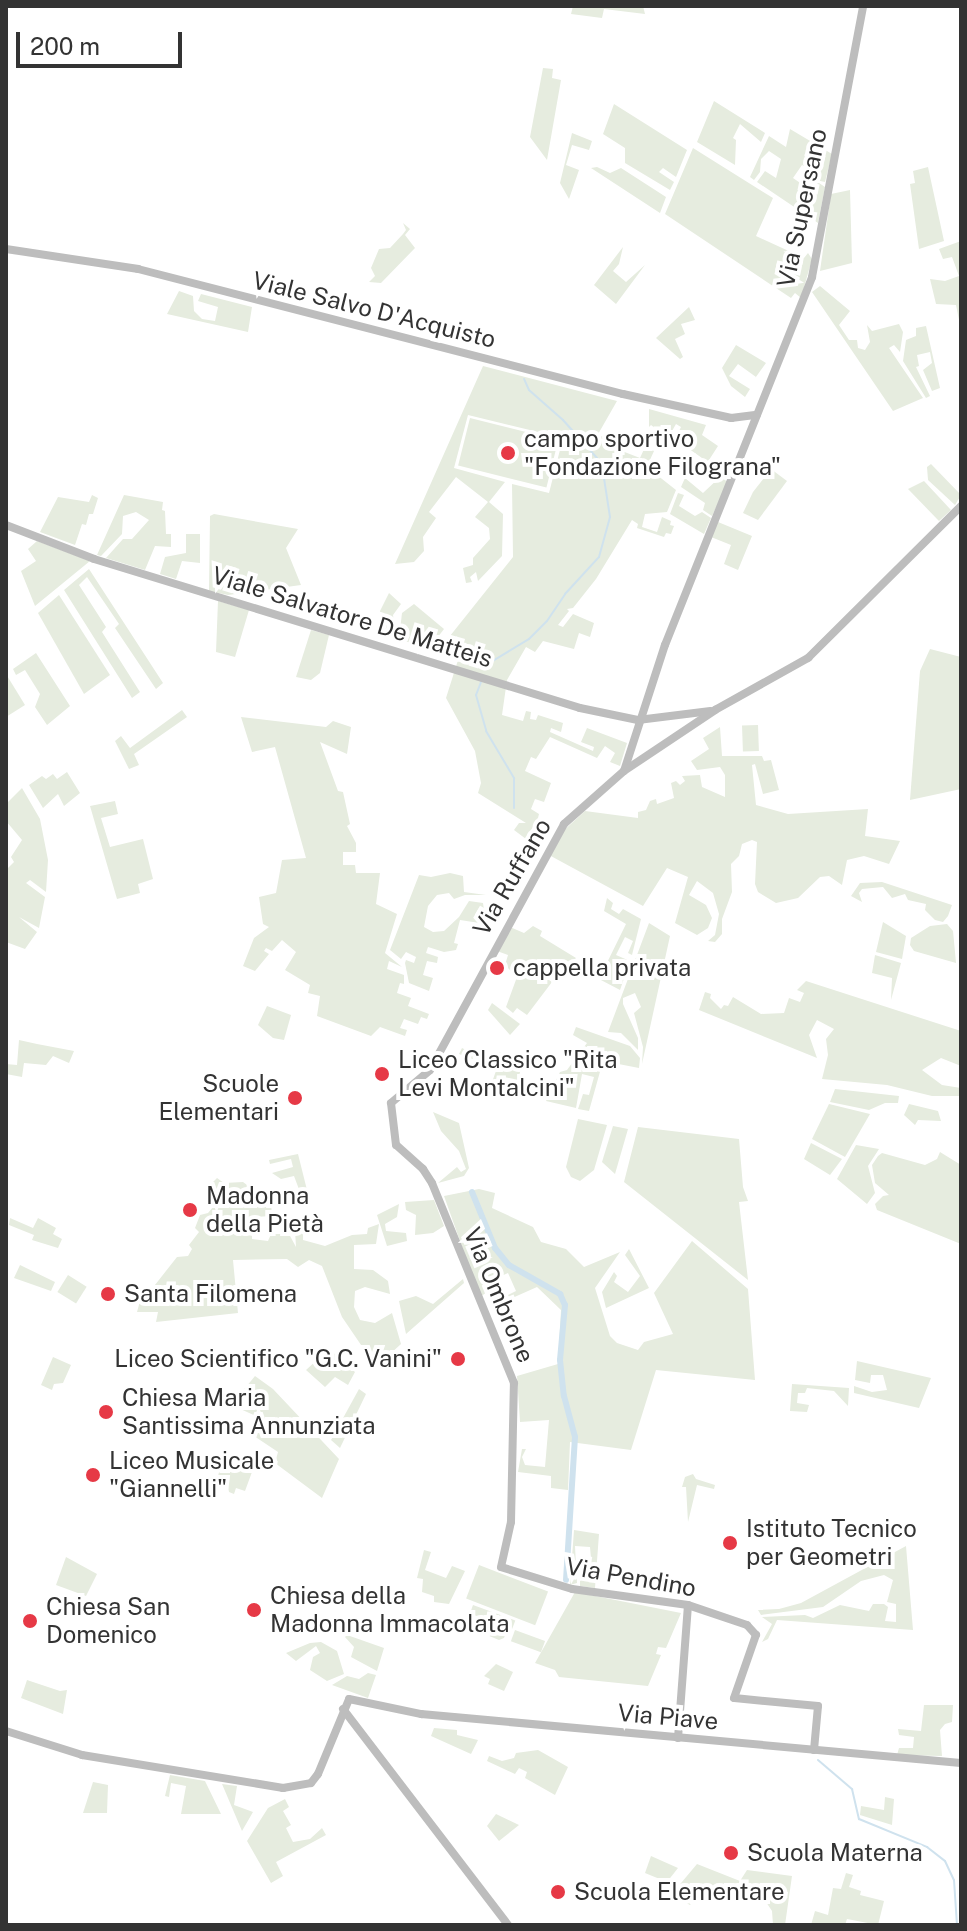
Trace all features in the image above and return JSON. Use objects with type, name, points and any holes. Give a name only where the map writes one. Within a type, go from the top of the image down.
[{"type":"street","name":"Via Supersano","points":[[624,771],[638,720],[688,584],[812,277],[863,6]]},
{"type":"street","name":"Viale Salvo D'Acquisto","points":[[6,249],[138,269],[731,418],[757,415]]},
{"type":"street","points":[[731,418],[741,427],[747,441]]},
{"type":"street","name":"Via Ruffano","points":[[391,1103],[430,1070],[555,836],[624,771],[715,710],[808,658],[961,506]]},
{"type":"street","name":"Viale Salvatore De Matteis","points":[[6,525],[94,559],[580,708],[638,720],[692,714]]},
{"type":"street","name":"Via Ruffano","points":[[692,714],[715,710]]},
{"type":"street","points":[[681,716],[683,731]]},
{"type":"street","name":"Via Ombrone","points":[[391,1103],[396,1145],[423,1169],[435,1190],[514,1383],[511,1522],[501,1567]]},
{"type":"street","name":"Via Pendino","points":[[501,1567],[572,1589],[688,1605],[750,1627],[756,1635],[734,1698],[818,1706],[814,1750]]},
{"type":"street","points":[[678,1738],[688,1605]]},
{"type":"street","name":"Via Piave","points":[[343,1709],[349,1699],[421,1714],[961,1763]]},
{"type":"street","points":[[6,1731],[55,1750],[297,1788],[311,1783],[318,1774],[343,1709]]},
{"type":"street","points":[[343,1709],[505,1921],[515,1925]]},
{"type":"shaded area","points":[[573,6],[643,6],[645,14],[604,9],[602,18],[571,14]]},
{"type":"shaded area","points":[[543,68],[553,69],[552,78],[561,80],[547,160],[530,137]]},
{"type":"shaded area","points":[[714,101],[765,133],[761,142],[740,124],[733,138],[736,140],[735,165],[697,142]]},
{"type":"shaded area","points":[[614,104],[687,150],[676,177],[663,168],[659,172],[674,182],[670,190],[625,163],[625,148],[603,134]]},
{"type":"shaded area","points":[[790,129],[832,154],[825,182],[811,179],[815,173],[802,165],[793,178],[806,187],[819,183],[825,187],[818,223],[757,182],[765,171],[776,178],[781,159],[769,151],[761,159],[760,172],[754,180],[750,177],[769,136],[786,147]]},
{"type":"shaded area","points":[[572,133],[592,141],[589,150],[572,145],[566,165],[579,170],[569,199],[560,183]]},
{"type":"shaded area","points":[[693,148],[773,198],[756,236],[804,258],[808,253],[812,259],[801,298],[795,293],[791,298],[665,214]]},
{"type":"shaded area","points":[[597,167],[610,173],[621,168],[666,197],[660,213],[591,168]]},
{"type":"shaded area","points":[[928,167],[944,241],[919,249],[910,184],[915,183],[913,171]]},
{"type":"shaded area","points":[[850,190],[852,263],[820,271],[831,194]]},
{"type":"shaded area","points":[[403,223],[410,229],[405,235],[415,248],[381,283],[369,282],[375,276],[371,268],[379,249],[390,248],[403,234],[406,230]]},
{"type":"shaded area","points":[[961,241],[960,325],[956,305],[936,304],[930,279],[945,281],[959,276],[952,257],[943,259],[939,249]]},
{"type":"shaded area","points":[[623,247],[619,264],[613,271],[626,282],[645,265],[616,304],[594,285]]},
{"type":"shaded area","points":[[820,286],[850,311],[839,325],[849,340],[857,340],[858,348],[865,350],[870,342],[867,325],[872,331],[899,324],[903,332],[900,352],[894,345],[889,348],[923,398],[893,411],[812,292]]},
{"type":"shaded area","points":[[179,291],[193,296],[194,311],[202,319],[215,321],[218,307],[198,301],[201,294],[252,307],[248,332],[167,314]]},
{"type":"shaded area","points":[[689,307],[695,320],[681,324],[685,334],[675,339],[683,357],[680,359],[656,338]]},
{"type":"shaded area","points":[[926,326],[940,388],[932,391],[923,370],[932,363],[930,352],[917,355],[919,366],[916,367],[930,396],[926,398],[903,361],[906,340],[916,336],[916,328]]},
{"type":"shaded area","points":[[736,345],[766,363],[756,377],[738,364],[729,376],[750,389],[745,397],[731,386],[722,368]]},
{"type":"shaded area","points":[[483,366],[617,401],[597,436],[615,438],[622,451],[640,458],[645,447],[654,451],[649,462],[660,467],[657,475],[676,490],[667,512],[645,514],[642,527],[657,532],[662,517],[674,526],[671,534],[666,533],[664,537],[637,528],[638,524],[632,520],[596,579],[573,608],[567,609],[569,611],[558,625],[563,627],[573,614],[594,623],[590,637],[579,633],[574,649],[543,641],[535,652],[526,647],[507,680],[502,715],[523,721],[526,711],[531,712],[530,719],[536,720],[538,715],[563,723],[561,732],[551,728],[550,732],[593,751],[594,747],[581,742],[587,728],[627,743],[620,766],[610,762],[615,753],[605,746],[597,758],[550,737],[536,759],[531,757],[525,771],[551,783],[544,802],[535,799],[531,809],[539,814],[526,839],[514,830],[519,823],[526,823],[478,793],[481,783],[475,751],[446,698],[459,657],[438,651],[513,557],[512,484],[549,493],[563,438],[468,415],[454,468],[505,482],[489,502],[503,514],[502,556],[478,581],[476,572],[470,577],[472,582],[466,583],[463,568],[473,565],[473,558],[490,539],[489,528],[475,517],[488,502],[456,477],[429,512],[436,518],[423,537],[424,551],[414,562],[395,564]]},
{"type":"shaded area","points":[[649,409],[706,425],[702,435],[718,446],[709,460],[718,467],[721,463],[730,467],[729,477],[675,439],[681,427],[676,424],[668,438],[651,425],[649,427]]},
{"type":"shaded area","name":"campo sportivo \"Fondazione Filograna\"","points":[[470,418],[558,440],[546,488],[458,466]]},
{"type":"shaded area","points":[[931,464],[961,495],[955,505],[928,480],[927,467]]},
{"type":"shaded area","points":[[771,469],[787,481],[758,520],[743,513],[753,492]]},
{"type":"shaded area","points":[[720,477],[728,482],[712,516],[703,510],[705,503],[681,487],[685,478],[703,493]]},
{"type":"shaded area","points":[[924,481],[951,510],[939,521],[908,489]]},
{"type":"shaded area","points":[[678,493],[684,495],[679,506],[695,516],[702,512],[711,518],[704,534],[670,514]]},
{"type":"shaded area","points":[[92,495],[98,498],[93,514],[89,514],[86,525],[82,524],[75,545],[40,532],[58,497],[89,502]]},
{"type":"shaded area","points":[[124,495],[163,502],[166,534],[171,534],[171,547],[155,546],[145,570],[106,558],[123,539],[132,539],[149,520],[136,512],[123,516],[122,534],[101,556],[97,555]]},
{"type":"shaded area","points":[[214,514],[298,529],[286,548],[301,585],[228,595],[209,591],[210,516]]},
{"type":"shaded area","points":[[718,522],[752,536],[738,570],[724,564],[731,545],[711,537]]},
{"type":"shaded area","points":[[186,534],[200,534],[200,563],[182,561],[176,579],[160,574],[165,557],[186,553]]},
{"type":"shaded area","points":[[37,541],[90,561],[35,606],[21,571],[36,561],[28,549]]},
{"type":"shaded area","points":[[89,569],[163,683],[156,689],[115,628],[119,624],[87,577],[79,585],[106,627],[102,632],[140,692],[132,698],[64,590]]},
{"type":"shaded area","points":[[389,593],[401,604],[393,615],[395,629],[380,630],[380,611]]},
{"type":"shaded area","points":[[59,595],[110,675],[84,694],[38,613]]},
{"type":"shaded area","points":[[218,601],[249,610],[235,657],[216,652]]},
{"type":"shaded area","points":[[414,604],[444,629],[428,650],[403,640],[400,630],[402,613]]},
{"type":"shaded area","points":[[311,630],[329,635],[320,673],[311,680],[296,677]]},
{"type":"shaded area","points":[[930,649],[961,657],[961,789],[910,800],[920,671]]},
{"type":"shaded area","points":[[36,653],[70,706],[47,725],[35,707],[40,694],[25,670],[16,675],[13,669]]},
{"type":"shaded area","points":[[6,674],[25,705],[6,717]]},
{"type":"shaded area","points":[[182,710],[187,717],[134,754],[139,765],[129,769],[115,741],[121,736],[130,748]]},
{"type":"shaded area","points":[[241,717],[326,727],[333,721],[351,727],[347,754],[320,742],[338,791],[343,792],[350,824],[347,826],[356,843],[356,852],[343,852],[343,865],[355,865],[356,873],[380,873],[376,904],[397,914],[385,953],[402,967],[389,961],[387,969],[404,975],[404,984],[400,983],[397,993],[411,998],[408,1006],[429,1014],[427,1019],[421,1017],[418,1024],[404,1019],[400,1028],[407,1030],[405,1036],[380,1027],[371,1036],[317,1016],[320,996],[308,993],[310,985],[285,970],[296,952],[282,940],[272,951],[266,948],[264,951],[269,954],[255,971],[243,966],[254,938],[269,927],[263,924],[259,897],[276,893],[282,860],[306,858],[275,747],[252,752]]},
{"type":"shaded area","points":[[758,725],[759,751],[743,752],[742,726]]},
{"type":"shaded area","points":[[720,727],[722,756],[762,756],[764,761],[771,760],[779,790],[763,794],[755,764],[752,765],[756,805],[788,814],[868,809],[865,836],[900,841],[889,864],[864,856],[847,860],[842,885],[829,876],[820,877],[798,898],[776,903],[758,892],[755,884],[757,842],[752,840],[742,844],[739,856],[731,864],[732,892],[722,919],[722,934],[715,942],[708,941],[715,935],[719,914],[713,893],[697,881],[689,895],[706,905],[712,918],[708,928],[697,935],[675,923],[688,877],[667,868],[643,906],[549,855],[561,833],[585,811],[638,818],[638,812],[646,810],[650,801],[656,799],[657,804],[674,798],[671,783],[676,781],[680,785],[685,781],[682,776],[700,775],[702,787],[725,797],[725,775],[720,767],[697,770],[691,761],[709,749],[703,738]]},
{"type":"shaded area","points":[[67,772],[80,793],[64,806],[58,794],[43,808],[29,785],[42,776],[46,779],[53,774],[57,779]]},
{"type":"shaded area","points":[[22,788],[40,819],[48,860],[46,892],[30,880],[26,883],[45,897],[39,928],[19,917],[37,932],[25,949],[6,942],[6,870],[14,862],[11,857],[22,840],[6,821],[6,804]]},
{"type":"shaded area","points":[[115,801],[118,814],[101,818],[110,847],[143,839],[153,879],[138,884],[140,893],[117,899],[90,806]]},
{"type":"shaded area","points":[[450,873],[463,876],[464,892],[486,895],[465,895],[454,899],[449,893],[437,895],[428,906],[424,927],[433,932],[444,931],[459,917],[469,901],[483,903],[486,924],[460,920],[454,943],[458,944],[456,950],[444,952],[428,947],[426,953],[438,957],[437,963],[427,961],[423,975],[433,978],[429,991],[409,983],[405,963],[406,960],[414,963],[416,957],[406,952],[401,959],[390,950],[419,875],[431,877]]},
{"type":"shaded area","points":[[882,882],[952,905],[948,916],[943,922],[935,920],[925,910],[926,904],[908,900],[905,894],[892,898],[883,887],[862,889],[859,893],[862,902],[851,896],[860,883]]},
{"type":"shaded area","points":[[607,898],[613,903],[611,909],[619,914],[623,909],[641,919],[632,955],[628,953],[633,941],[625,937],[616,955],[630,961],[620,990],[599,979],[626,924],[604,911]]},
{"type":"shaded area","points":[[883,922],[906,936],[902,959],[876,952]]},
{"type":"shaded area","points":[[649,923],[670,936],[642,1064],[643,1047],[634,1013],[641,1007],[635,993],[623,998],[623,1004],[638,1038],[638,1050],[621,1033],[608,1032]]},
{"type":"shaded area","points":[[947,924],[953,931],[956,963],[914,951],[910,945],[911,938],[930,926]]},
{"type":"shaded area","points":[[533,926],[542,931],[540,936],[576,958],[564,971],[536,963],[534,970],[552,982],[527,1015],[517,1008],[513,1013],[506,1007],[517,977],[505,965],[508,955],[497,951],[510,927],[524,933]]},
{"type":"shaded area","points":[[875,955],[901,963],[891,1000],[892,978],[872,973]]},
{"type":"shaded area","points":[[806,981],[961,1031],[961,1066],[941,1058],[922,1070],[942,1085],[961,1088],[961,1096],[932,1096],[887,1085],[822,1079],[828,1055],[826,1039],[834,1029],[817,1020],[809,1035],[817,1058],[699,1010],[705,992],[711,994],[710,998],[721,1009],[724,1005],[728,1006],[733,997],[761,1014],[784,1013],[789,998],[800,1002],[804,993],[797,990]]},
{"type":"shaded area","points":[[492,1003],[520,1024],[510,1035],[488,1010]]},
{"type":"shaded area","points":[[267,1006],[291,1015],[284,1040],[273,1038],[258,1025]]},
{"type":"shaded area","points":[[576,1027],[630,1046],[640,1058],[639,1068],[603,1061],[589,1111],[578,1109],[583,1094],[589,1095],[594,1077],[582,1074],[576,1108],[546,1101],[560,1072],[567,1070],[587,1043],[573,1035]]},
{"type":"shaded area","points":[[19,1040],[74,1051],[69,1063],[53,1056],[46,1065],[24,1063],[22,1077],[6,1074],[6,1064],[17,1065]]},
{"type":"shaded area","points":[[462,1048],[488,1061],[497,1052],[524,1058],[514,1094],[500,1090],[500,1087],[511,1088],[514,1079],[499,1076],[496,1090],[490,1088],[497,1068],[459,1054]]},
{"type":"shaded area","points":[[835,1089],[899,1096],[898,1103],[885,1103],[869,1110],[830,1102]]},
{"type":"shaded area","points":[[829,1104],[870,1114],[845,1157],[812,1139]]},
{"type":"shaded area","points":[[909,1104],[938,1111],[941,1121],[918,1120],[915,1125],[904,1115]]},
{"type":"shaded area","points":[[433,1112],[459,1123],[469,1168],[464,1176],[438,1183],[457,1167],[461,1172],[466,1169],[459,1151],[441,1131]]},
{"type":"shaded area","points":[[578,1119],[607,1125],[594,1170],[580,1181],[571,1177],[566,1167]]},
{"type":"shaded area","points":[[613,1126],[628,1129],[615,1174],[602,1162]]},
{"type":"shaded area","points":[[638,1127],[739,1139],[743,1187],[748,1201],[739,1202],[748,1280],[624,1182]]},
{"type":"shaded area","points":[[811,1143],[842,1159],[830,1175],[804,1159]]},
{"type":"shaded area","points":[[856,1145],[879,1149],[868,1166],[875,1193],[867,1204],[837,1179]]},
{"type":"shaded area","points":[[940,1152],[961,1165],[961,1244],[877,1210],[875,1204],[883,1196],[889,1195],[875,1183],[872,1165],[878,1156],[882,1153],[925,1165],[937,1159]]},
{"type":"shaded area","points":[[298,1154],[307,1190],[300,1192],[294,1176],[281,1179],[272,1173],[293,1167],[291,1159],[270,1164],[269,1160]]},
{"type":"shaded area","points":[[217,1178],[224,1183],[243,1182],[271,1203],[272,1216],[252,1217],[252,1239],[268,1241],[271,1234],[289,1234],[296,1247],[295,1230],[275,1227],[276,1217],[303,1232],[303,1240],[325,1246],[352,1235],[367,1234],[368,1228],[379,1224],[376,1244],[354,1245],[354,1269],[373,1270],[388,1281],[390,1294],[365,1287],[355,1291],[354,1307],[360,1320],[375,1323],[392,1313],[401,1344],[376,1367],[342,1317],[322,1266],[309,1260],[298,1267],[287,1259],[233,1260],[238,1313],[156,1322],[158,1312],[137,1312],[143,1290],[151,1290],[177,1257],[188,1256],[192,1249],[189,1245],[199,1232],[195,1228],[200,1215],[208,1213],[218,1201],[205,1190]]},
{"type":"shaded area","points":[[479,1189],[495,1193],[492,1208],[533,1227],[541,1242],[566,1249],[584,1267],[620,1252],[595,1288],[610,1336],[617,1343],[638,1350],[644,1342],[673,1334],[654,1293],[692,1241],[748,1289],[755,1380],[656,1370],[631,1450],[570,1442],[568,1490],[551,1488],[551,1476],[518,1472],[522,1449],[526,1449],[522,1457],[525,1465],[545,1467],[549,1420],[520,1422],[517,1376],[558,1364],[561,1310],[537,1287],[510,1299],[508,1295],[516,1291],[508,1273],[488,1282],[487,1292],[480,1297],[444,1196]]},
{"type":"shaded area","points":[[434,1200],[444,1226],[433,1233],[415,1235],[416,1215],[406,1210],[405,1202]]},
{"type":"shaded area","points":[[399,1204],[397,1217],[385,1224],[386,1231],[406,1233],[407,1241],[387,1246],[377,1215]]},
{"type":"shaded area","points":[[10,1218],[33,1228],[38,1218],[56,1228],[53,1234],[62,1239],[58,1248],[32,1240],[34,1235],[9,1225]]},
{"type":"shaded area","points":[[629,1249],[649,1288],[606,1308],[602,1292],[614,1272],[617,1276],[614,1282],[628,1292],[640,1276],[625,1255]]},
{"type":"shaded area","points":[[20,1265],[55,1282],[51,1291],[14,1278]]},
{"type":"shaded area","points":[[68,1275],[87,1287],[76,1304],[57,1292]]},
{"type":"shaded area","points":[[463,1279],[464,1283],[406,1334],[399,1301],[416,1296],[433,1304]]},
{"type":"shaded area","points":[[329,1349],[355,1372],[348,1385],[335,1377],[325,1387],[306,1370]]},
{"type":"shaded area","points":[[53,1357],[71,1365],[63,1383],[54,1384],[52,1390],[41,1385]]},
{"type":"shaded area","points":[[857,1361],[931,1378],[919,1408],[854,1393],[854,1386],[872,1392],[887,1390],[883,1375],[871,1375],[870,1383],[855,1380]]},
{"type":"shaded area","points":[[255,1376],[273,1389],[339,1459],[322,1498],[275,1463],[278,1452],[254,1436],[263,1419],[238,1408],[237,1398]]},
{"type":"shaded area","points":[[792,1384],[849,1388],[848,1406],[834,1391],[807,1388],[805,1393],[798,1393],[797,1403],[809,1405],[807,1412],[790,1411]]},
{"type":"shaded area","points":[[359,1389],[366,1394],[340,1448],[331,1440]]},
{"type":"shaded area","points":[[221,1460],[252,1472],[245,1491],[236,1488],[234,1494],[229,1492],[227,1481],[218,1477]]},
{"type":"shaded area","points":[[693,1474],[696,1479],[715,1485],[714,1489],[697,1485],[688,1522],[686,1487],[682,1487],[685,1477]]},
{"type":"shaded area","points":[[574,1530],[599,1534],[595,1588],[580,1586],[580,1581],[592,1570],[590,1547],[575,1546],[577,1583],[570,1585]]},
{"type":"shaded area","points":[[906,1546],[913,1630],[777,1620],[768,1639],[762,1642],[772,1624],[762,1617],[805,1615],[813,1618],[840,1605],[869,1611],[873,1604],[884,1604],[888,1607],[885,1621],[896,1622],[896,1604],[887,1602],[893,1580],[884,1575],[861,1581],[823,1607],[761,1615],[758,1610],[801,1603]]},
{"type":"shaded area","points":[[424,1550],[431,1552],[425,1570],[446,1578],[452,1566],[465,1571],[449,1604],[434,1602],[434,1596],[422,1592],[423,1579],[417,1578]]},
{"type":"shaded area","points":[[66,1557],[97,1574],[86,1596],[56,1585]]},
{"type":"shaded area","points":[[479,1565],[548,1592],[535,1625],[466,1599]]},
{"type":"shaded area","points":[[575,1592],[681,1613],[666,1648],[658,1647],[656,1654],[661,1655],[648,1686],[559,1677],[555,1670],[535,1663]]},
{"type":"shaded area","points":[[473,1605],[515,1620],[512,1629],[470,1613]]},
{"type":"shaded area","points":[[470,1615],[507,1629],[504,1638],[499,1640],[465,1626]]},
{"type":"shaded area","points":[[515,1630],[545,1641],[541,1652],[511,1641]]},
{"type":"shaded area","points":[[347,1635],[384,1648],[377,1671],[351,1657],[354,1647],[345,1637]]},
{"type":"shaded area","points":[[321,1642],[337,1651],[344,1674],[327,1681],[310,1670],[313,1657],[320,1653],[316,1646],[296,1661],[286,1653]]},
{"type":"shaded area","points":[[496,1664],[513,1672],[504,1691],[488,1684],[490,1679],[484,1676]]},
{"type":"shaded area","points":[[368,1673],[376,1675],[368,1698],[332,1685],[347,1676],[359,1679]]},
{"type":"shaded area","points":[[27,1680],[60,1691],[67,1690],[63,1714],[21,1698]]},
{"type":"shaded area","points":[[924,1705],[953,1705],[952,1722],[940,1730],[942,1756],[897,1755],[899,1748],[913,1748],[914,1737],[899,1735],[898,1729],[921,1731]]},
{"type":"shaded area","points":[[434,1728],[457,1730],[457,1735],[478,1740],[471,1754],[431,1736]]},
{"type":"shaded area","points":[[538,1750],[568,1767],[555,1795],[525,1778],[527,1772],[519,1768],[515,1774],[487,1761],[489,1756],[502,1761],[514,1758],[516,1753]]},
{"type":"shaded area","points":[[170,1775],[205,1781],[221,1814],[181,1814],[186,1786],[171,1783],[169,1797],[165,1796]]},
{"type":"shaded area","points":[[93,1782],[108,1785],[107,1813],[83,1813]]},
{"type":"shaded area","points":[[222,1784],[237,1786],[234,1805],[253,1812],[242,1831]]},
{"type":"shaded area","points":[[885,1797],[894,1799],[892,1825],[860,1815],[861,1806],[884,1810]]},
{"type":"shaded area","points":[[285,1799],[289,1807],[283,1811],[291,1825],[286,1828],[293,1842],[310,1839],[322,1828],[326,1835],[276,1862],[283,1876],[271,1883],[247,1841],[268,1808]]},
{"type":"shaded area","points":[[496,1814],[519,1825],[499,1841],[487,1826]]},
{"type":"shaded area","points":[[651,1856],[678,1868],[667,1882],[645,1873]]},
{"type":"shaded area","points":[[697,1864],[740,1881],[747,1870],[792,1876],[785,1925],[773,1925],[772,1911],[764,1899],[695,1898],[690,1905],[671,1895]]},
{"type":"shaded area","points":[[846,1873],[853,1875],[849,1887],[861,1891],[860,1895],[884,1901],[878,1925],[847,1919],[845,1925],[811,1925],[815,1911],[828,1915],[833,1888],[841,1889]]},
{"type":"waterway","points":[[486,665],[529,639],[547,621],[565,594],[599,557],[610,517],[603,472],[597,458],[563,420],[529,390],[524,379]]},
{"type":"waterway","points":[[481,682],[476,695],[486,731],[514,778],[514,808]]},
{"type":"waterway","points":[[472,1192],[495,1248],[509,1265],[560,1294],[565,1305],[560,1360],[564,1396],[575,1437],[566,1580]]},
{"type":"waterway","points":[[818,1760],[852,1789],[859,1819],[927,1847],[945,1861],[954,1880],[957,1925]]},
{"type":"place","name":"campo sportivo \"Fondazione Filograna\"","points":[[508,453]]},
{"type":"place","name":"cappella privata","points":[[497,968]]},
{"type":"place","name":"Liceo Classico \"Rita Levi Montalcini\"","points":[[382,1074]]},
{"type":"place","name":"Scuole Elementari","points":[[295,1098]]},
{"type":"place","name":"Madonna della Pietà","points":[[190,1210]]},
{"type":"place","name":"Santa Filomena","points":[[108,1294]]},
{"type":"place","name":"Liceo Scientifico \"G.C. Vanini\"","points":[[458,1359]]},
{"type":"place","name":"Chiesa Maria Santissima Annunziata","points":[[106,1412]]},
{"type":"place","name":"Liceo Musicale \"Giannelli\"","points":[[93,1475]]},
{"type":"place","name":"Istituto Tecnico per Geometri","points":[[730,1543]]},
{"type":"place","name":"Chiesa della Madonna Immacolata","points":[[254,1610]]},
{"type":"place","name":"Chiesa San Domenico","points":[[30,1621]]},
{"type":"place","name":"Scuola Materna","points":[[731,1853]]},
{"type":"place","name":"Scuola Elementare","points":[[558,1892]]}]
